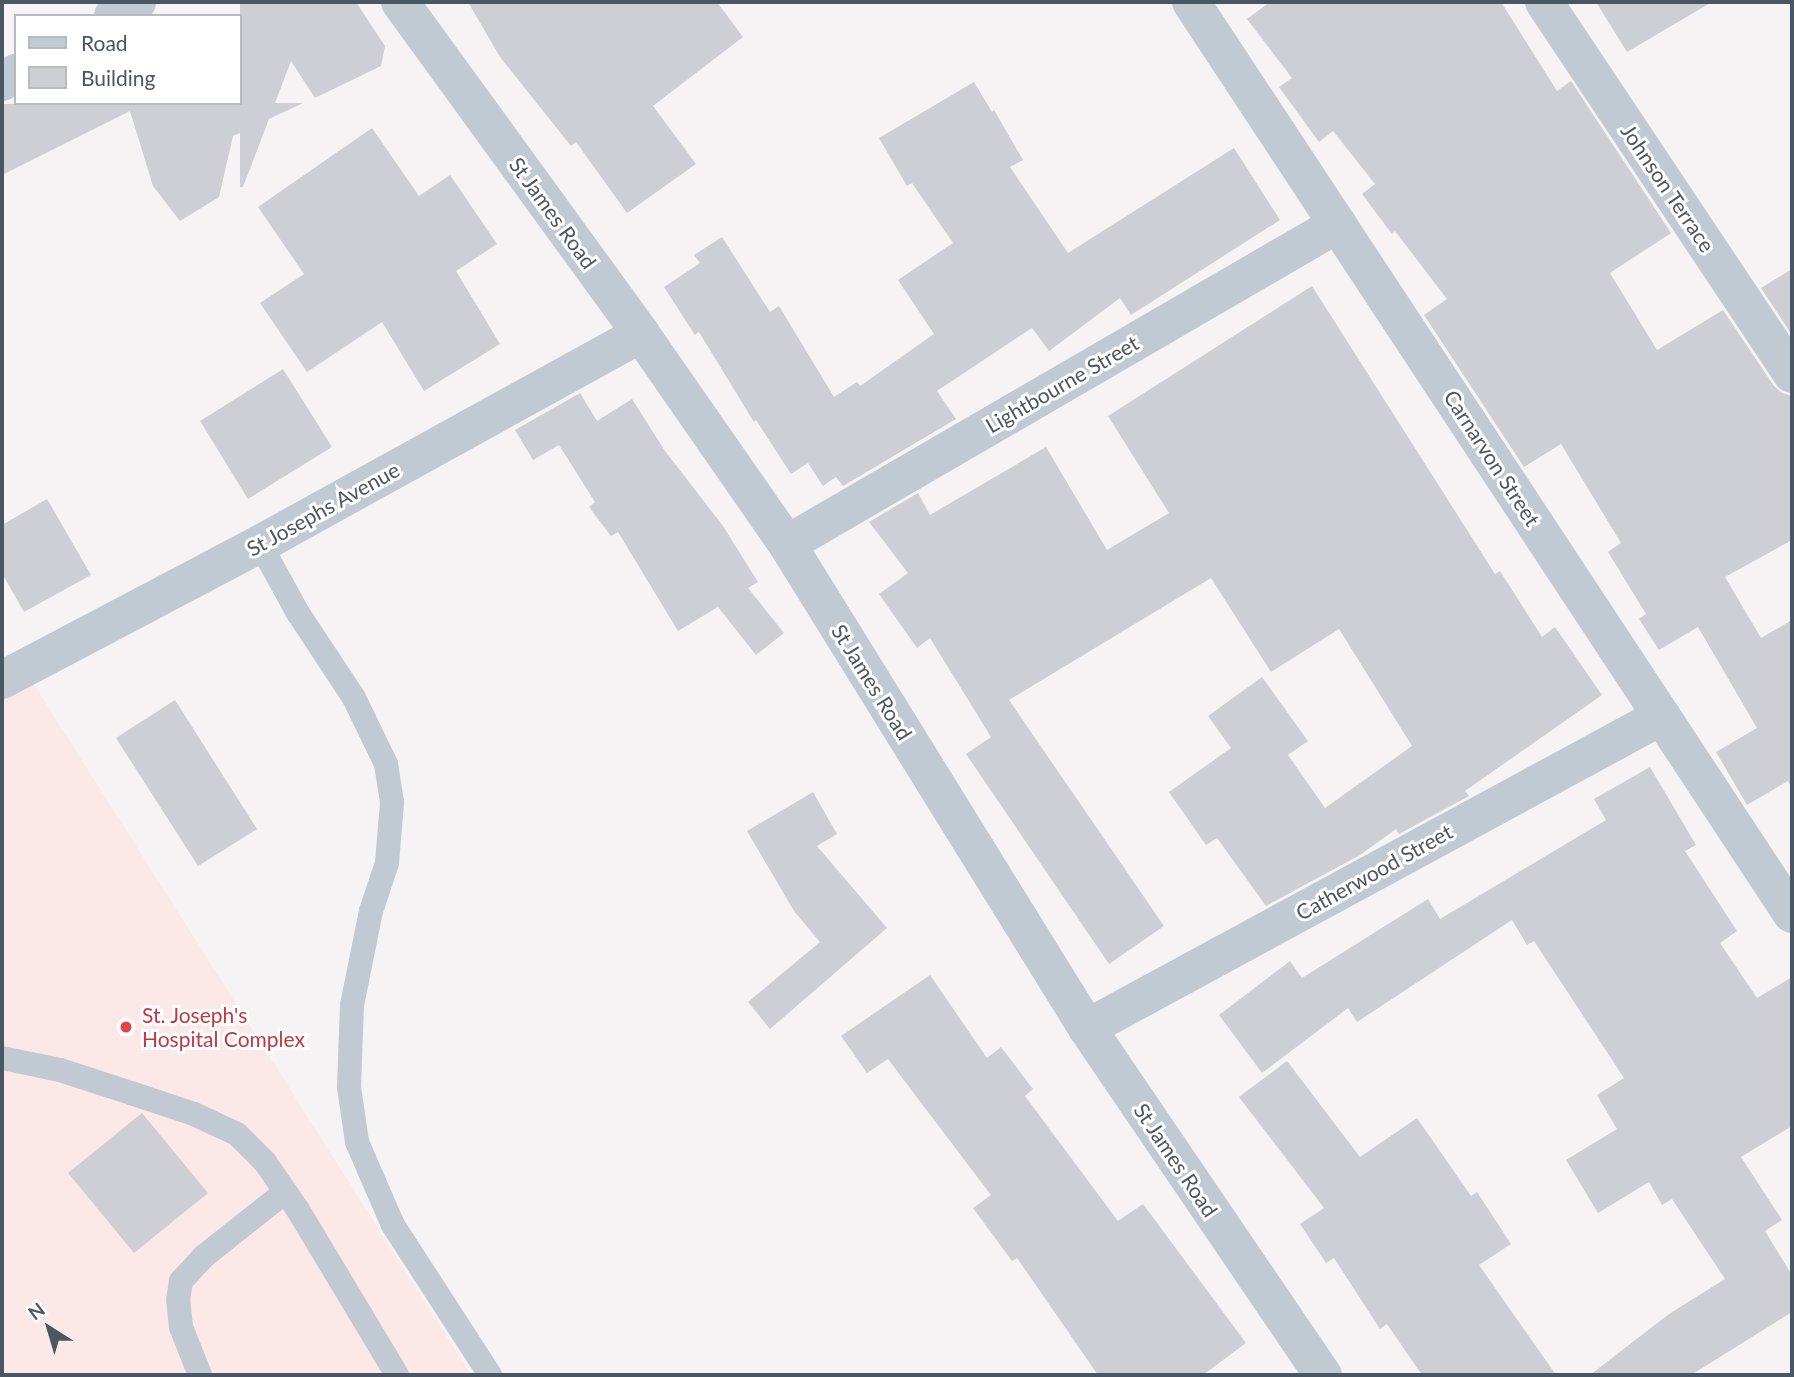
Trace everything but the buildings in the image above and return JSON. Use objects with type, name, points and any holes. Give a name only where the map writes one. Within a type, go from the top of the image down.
[{"type":"street","points":[[116,14],[137,2]]},
{"type":"street","name":"St James Road","points":[[400,2],[641,334],[787,544],[1087,1028],[1323,1375]]},
{"type":"street","name":"Carnarvon Street","points":[[1191,2],[1792,914]]},
{"type":"street","name":"Johnson Terrace","points":[[1544,2],[1792,374]]},
{"type":"street","name":"Lightbourne Street","points":[[787,544],[1338,224]]},
{"type":"street","name":"St Josephs Avenue","points":[[2,680],[260,544],[641,334]]},
{"type":"street","name":"Catherwood Street","points":[[1087,1028],[1662,716]]},
{"type":"lane","points":[[260,544],[298,613],[354,698],[386,764],[392,803],[387,863],[371,911],[352,1005],[349,1087],[356,1142],[393,1225],[490,1375]]},
{"type":"lane","points":[[2,1058],[60,1070],[131,1093],[194,1114],[237,1135],[265,1162],[397,1375]]},
{"type":"lane","points":[[200,1375],[181,1327],[178,1300],[181,1281],[203,1257],[285,1192]]},
{"type":"shaded area","name":"St. Joseph's Hospital Complex","points":[[24,669],[471,1375],[2,1375],[2,680]]},
{"type":"place","name":"St. Joseph's Hospital Complex","points":[[126,1027]]}]
